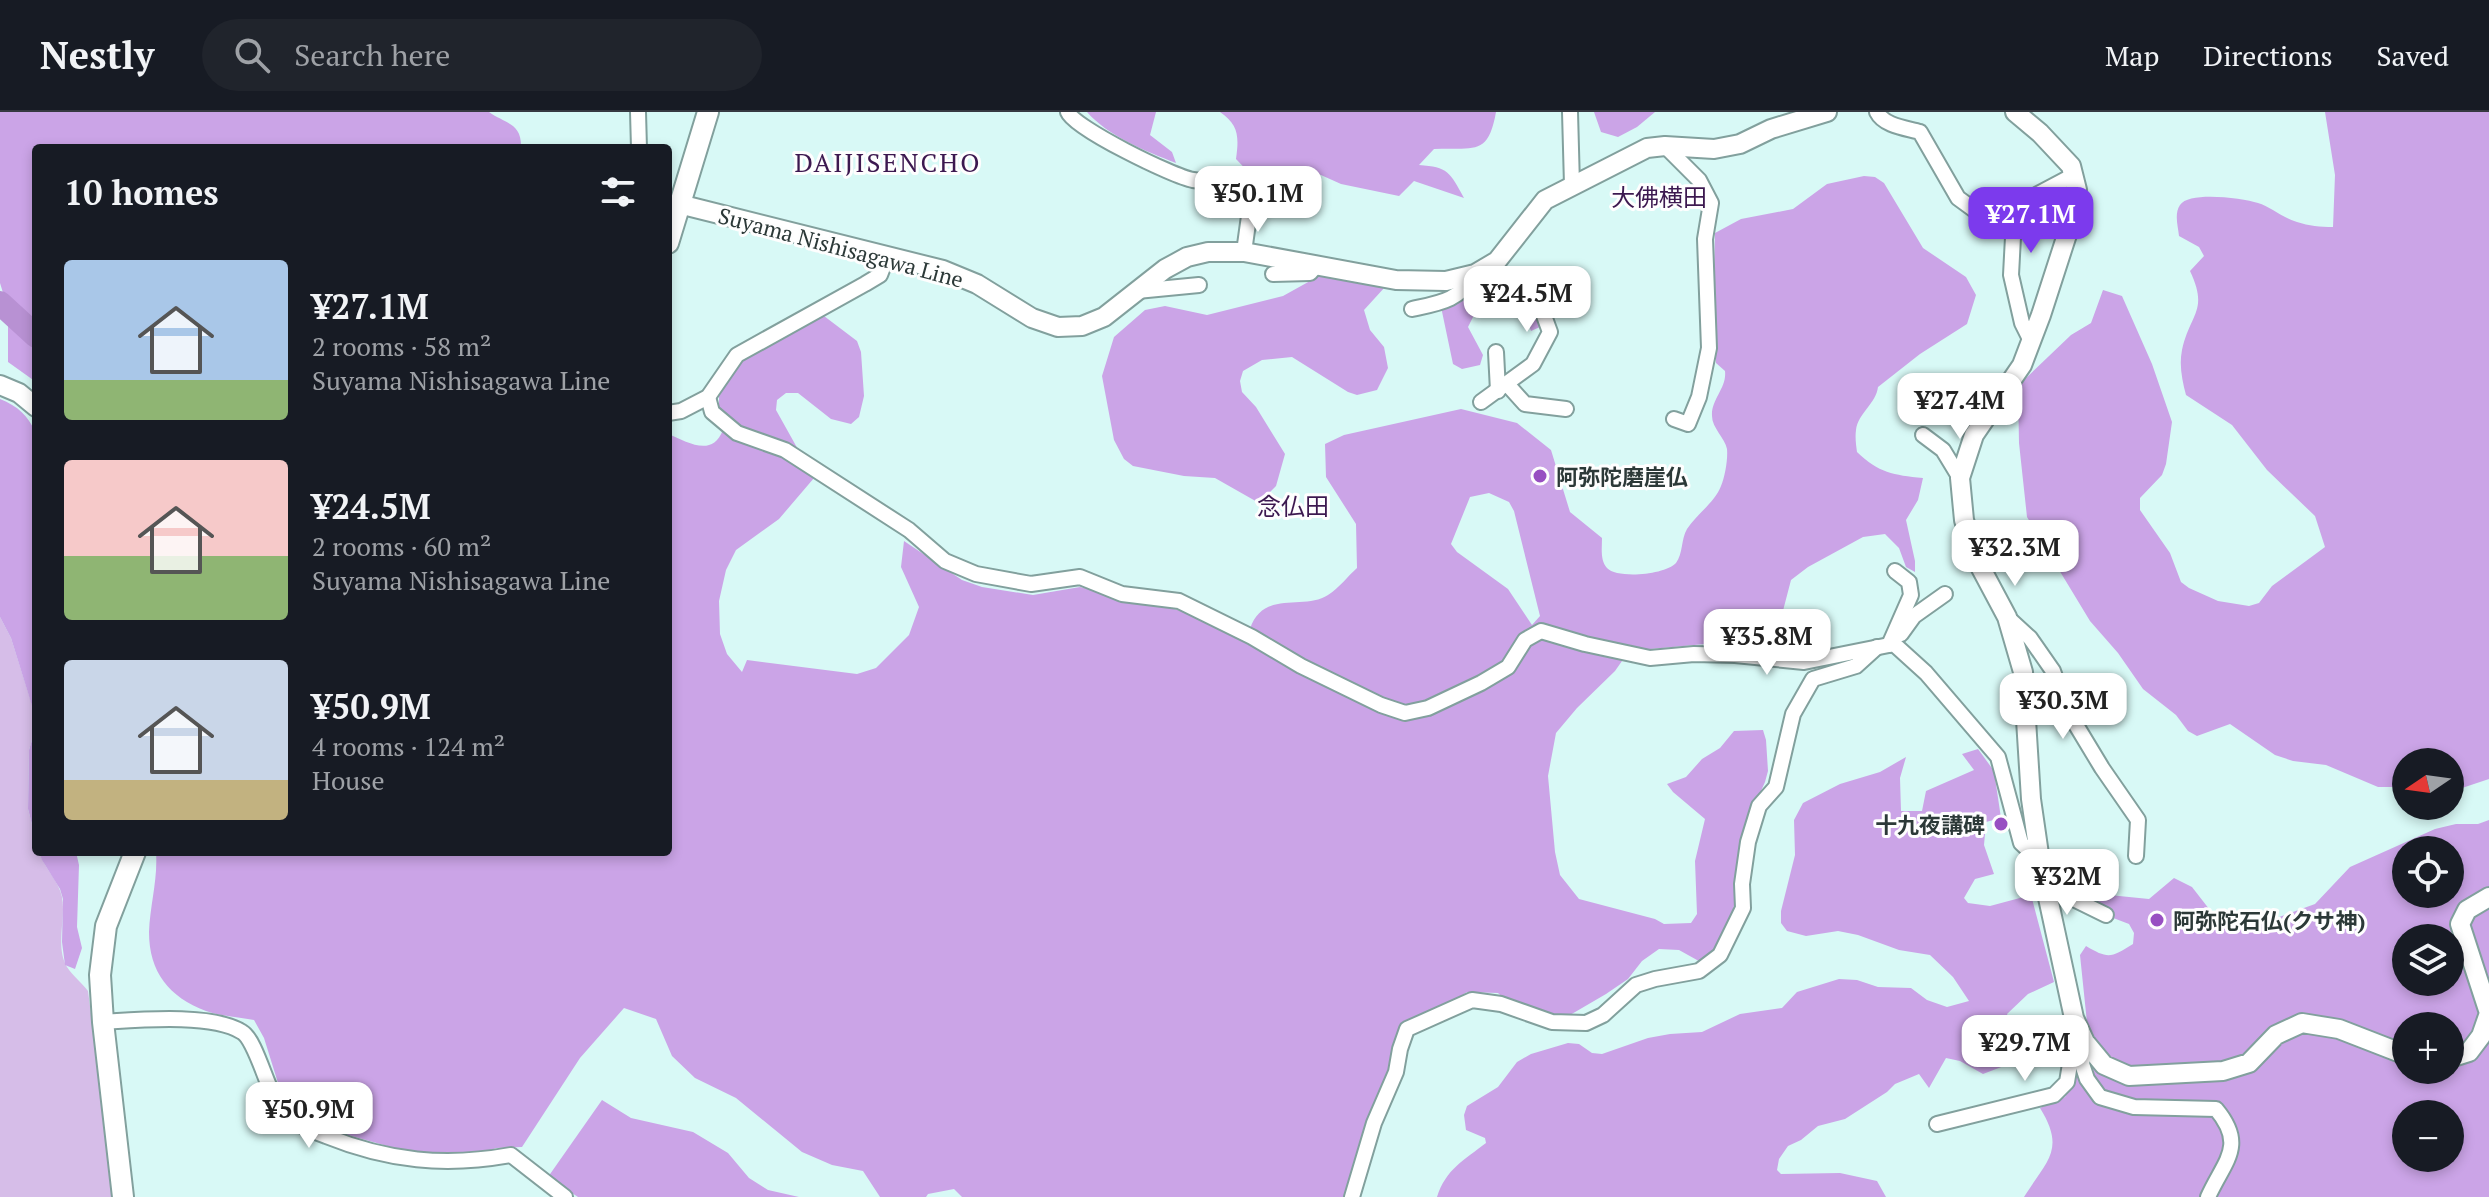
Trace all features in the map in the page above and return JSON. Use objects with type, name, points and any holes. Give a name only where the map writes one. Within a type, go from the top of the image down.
[{"type":"highway","points":[[672,229],[708,112]]},
{"type":"highway","points":[[123,1197],[100,975],[106,926],[133,856]]},
{"type":"main road","name":"Suyama Nishisagawa Line","points":[[679,204],[943,270],[977,284],[1032,318],[1058,327],[1082,326],[1104,317],[1165,269],[1187,257],[1208,252],[1244,252],[1396,280],[1446,281],[1475,274],[1497,261],[1545,200],[1647,148],[1714,149],[1740,144],[1771,129],[1827,112]]},
{"type":"main road","points":[[2015,112],[2071,166],[2075,183],[2073,216],[2022,365],[1974,435],[1960,478],[1964,520],[1975,557],[2007,617],[2023,672],[2031,799],[2040,861],[2074,1018],[2085,1042],[2104,1065],[2129,1076],[2223,1071],[2249,1063],[2276,1035],[2302,1023],[2339,1029],[2392,1050]]},
{"type":"main road","points":[[0,385],[19,393],[32,404]]},
{"type":"main road","points":[[2464,1054],[2469,1052],[2481,1036],[2489,1013],[2460,924],[2467,910],[2489,897]]},
{"type":"street","points":[[638,112],[639,144]]},
{"type":"street","points":[[1068,112],[1070,119],[1099,137],[1191,180],[1237,183],[1249,188],[1244,252]]},
{"type":"street","points":[[1570,112],[1572,185]]},
{"type":"street","points":[[1877,112],[1880,119],[1920,132],[1958,198],[1984,217],[1996,208],[2075,183]]},
{"type":"street","points":[[1665,146],[1699,180],[1711,203],[1705,239],[1709,348],[1699,397],[1688,424],[1674,419]]},
{"type":"street","points":[[2031,341],[2022,323],[2011,275],[2013,237],[2021,225],[2075,183]]},
{"type":"street","points":[[672,412],[708,397],[737,355],[880,275],[887,257]]},
{"type":"street","points":[[1273,274],[1310,273],[1317,265]]},
{"type":"street","points":[[1412,309],[1446,302],[1467,289],[1475,274],[1517,284],[1539,302],[1550,332],[1533,364],[1481,402]]},
{"type":"street","points":[[1137,291],[1199,285]]},
{"type":"street","points":[[1496,352],[1502,387],[1525,404],[1566,409]]},
{"type":"street","points":[[708,397],[712,412],[737,433],[785,450],[909,530],[945,561],[990,577],[1031,584],[1080,577],[1122,594],[1179,601],[1252,637],[1301,666],[1381,705],[1405,713],[1428,708],[1508,667],[1525,640],[1541,631],[1650,658],[1694,654],[1735,655],[1804,662],[1887,645],[1926,673],[1998,757],[2021,843],[2040,861]]},
{"type":"street","points":[[1923,435],[1943,450],[1960,478]]},
{"type":"street","points":[[1887,645],[1911,595],[1909,582],[1895,571]]},
{"type":"street","points":[[1352,1197],[1374,1123],[1396,1072],[1407,1029],[1472,1000],[1501,1004],[1552,1022],[1586,1023],[1603,1015],[1636,985],[1699,971],[1720,955],[1743,908],[1742,884],[1748,842],[1759,806],[1776,787],[1793,714],[1813,679],[1856,666],[1887,645],[1914,616],[1945,594]]},
{"type":"street","points":[[2007,617],[2030,638],[2053,671],[2067,710],[2138,820],[2136,856]]},
{"type":"street","points":[[2045,885],[2106,915]]},
{"type":"street","points":[[103,1022],[170,1018],[216,1023],[243,1032],[252,1043],[267,1086],[281,1110],[302,1127],[374,1154],[423,1162],[475,1162],[511,1155],[565,1197]]},
{"type":"street","points":[[1937,1124],[2054,1095],[2067,1082],[2070,1064],[2067,1029],[2074,1018]]},
{"type":"street","points":[[2085,1042],[2082,1064],[2087,1079],[2100,1097],[2134,1107],[2216,1109],[2228,1123],[2233,1144],[2223,1171],[2208,1197]]},
{"type":"shaded area","points":[[0,112],[489,112],[512,125],[521,140],[521,144],[32,144],[32,379],[8,362],[8,309],[0,283]]},
{"type":"shaded area","points":[[1087,112],[1156,112],[1150,135],[1172,152],[1176,163],[1116,136]]},
{"type":"shaded area","points":[[1220,112],[1496,112],[1489,136],[1483,143],[1469,148],[1434,149],[1419,165],[1447,172],[1464,198],[1414,181],[1399,196],[1341,184],[1312,171],[1257,181],[1236,159],[1236,132]]},
{"type":"shaded area","points":[[1594,112],[1655,112],[1618,137],[1601,132]]},
{"type":"shaded area","points":[[2325,112],[2489,112],[2489,779],[2464,787],[2464,748],[2392,748],[2392,787],[2378,787],[2326,765],[2293,761],[2275,755],[2230,724],[2197,736],[2188,731],[2176,715],[2143,689],[2118,653],[2090,621],[2027,517],[2019,443],[2018,389],[2071,335],[2091,323],[2103,290],[2122,296],[2152,364],[2172,422],[2162,475],[2140,498],[2140,510],[2170,553],[2181,582],[2218,601],[2249,606],[2259,603],[2272,586],[2325,547],[2315,516],[2267,470],[2232,425],[2186,395],[2181,356],[2198,304],[2190,271],[2204,256],[2199,247],[2179,236],[2177,216],[2180,205],[2185,201],[2216,197],[2258,203],[2297,222],[2333,227],[2335,175]]},
{"type":"shaded area","points":[[1864,176],[1875,177],[1884,183],[1923,248],[1966,277],[1976,295],[1967,324],[1920,354],[1878,387],[1857,424],[1857,452],[1880,469],[1923,478],[1918,500],[1906,520],[1915,572],[1906,567],[1899,548],[1885,534],[1863,537],[1808,567],[1791,580],[1779,626],[1727,642],[1629,651],[1615,671],[1577,708],[1556,733],[1548,776],[1560,875],[1579,899],[1664,924],[1691,923],[1697,914],[1695,861],[1705,819],[1667,784],[1686,777],[1702,759],[1720,748],[1734,731],[1763,730],[1768,771],[1743,831],[1738,892],[1721,950],[1706,965],[1679,950],[1659,949],[1642,961],[1628,979],[1570,1015],[1517,1011],[1498,993],[1467,992],[1396,1040],[1385,1101],[1354,1164],[1348,1197],[962,1197],[954,1189],[926,1197],[880,1197],[863,1171],[832,1165],[802,1152],[736,1098],[695,1078],[672,1056],[656,1019],[624,1008],[580,1058],[522,1147],[496,1148],[477,1155],[423,1156],[341,1133],[297,1116],[283,1099],[264,1038],[254,1020],[211,1013],[193,1005],[172,990],[157,971],[149,932],[156,856],[672,856],[672,436],[699,446],[713,444],[723,430],[719,421],[719,396],[744,359],[824,316],[857,341],[861,352],[864,396],[859,417],[851,424],[831,419],[798,393],[786,393],[777,400],[776,410],[814,478],[779,519],[736,550],[726,570],[719,601],[720,634],[727,654],[742,672],[747,660],[857,674],[876,668],[909,635],[919,607],[901,567],[904,541],[962,580],[982,587],[1033,595],[1080,587],[1186,612],[1235,637],[1250,629],[1264,609],[1328,595],[1357,568],[1356,524],[1326,477],[1325,444],[1344,435],[1461,409],[1517,423],[1551,450],[1570,512],[1602,538],[1602,558],[1607,568],[1620,574],[1641,574],[1670,567],[1680,555],[1687,529],[1718,492],[1727,463],[1726,445],[1712,416],[1725,377],[1725,371],[1716,363],[1713,317],[1715,233],[1741,219],[1793,209],[1827,184]],"holes":[[[1489,493],[1509,502],[1514,511],[1540,616],[1532,625],[1508,589],[1457,552],[1451,544],[1470,497]]]},
{"type":"shaded area","points":[[1319,276],[1385,287],[1364,310],[1370,330],[1384,347],[1388,368],[1377,390],[1357,395],[1292,357],[1262,360],[1243,371],[1240,381],[1242,392],[1256,407],[1285,454],[1276,486],[1259,503],[1215,478],[1184,476],[1133,466],[1124,459],[1114,440],[1102,376],[1114,337],[1145,310],[1165,306],[1207,315],[1283,296]]},
{"type":"shaded area","points":[[1504,294],[1526,305],[1540,327],[1531,331],[1524,313],[1473,317],[1468,327],[1483,355],[1480,365],[1462,369],[1453,364],[1440,302],[1448,296]]},
{"type":"shaded area","points":[[0,399],[22,412],[32,426],[32,706],[11,638],[0,617]]},
{"type":"shaded area","points":[[0,617],[11,638],[32,705],[28,809],[32,824],[32,856],[41,856],[58,885],[62,897],[61,942],[64,959],[69,970],[88,991],[115,1197],[0,1197]]},
{"type":"shaded area","points":[[32,740],[32,824],[28,809],[29,750]]},
{"type":"shaded area","points":[[1978,749],[1994,771],[2001,818],[1986,822],[1984,845],[1994,874],[1975,879],[1964,898],[1968,903],[1990,906],[2031,895],[2054,982],[2028,994],[2007,1014],[2023,1051],[2017,1061],[1983,1074],[1960,1061],[1946,1058],[1929,1088],[1919,1074],[1895,1084],[1845,1119],[1818,1126],[1788,1146],[1779,1159],[1777,1170],[1781,1174],[1840,1173],[1877,1181],[1886,1197],[1437,1197],[1451,1172],[1486,1143],[1485,1138],[1466,1130],[1464,1115],[1467,1106],[1498,1087],[1517,1062],[1531,1054],[1568,1043],[1579,1044],[1592,1053],[1602,1054],[1648,1038],[1702,1032],[1740,1014],[1782,1008],[1797,992],[1839,979],[1857,980],[1878,987],[1911,988],[1927,1000],[1947,1007],[1969,1001],[1953,977],[1930,955],[1899,950],[1838,931],[1806,936],[1787,931],[1781,923],[1781,911],[1795,855],[1794,820],[1803,803],[1840,784],[1880,772],[1906,757],[1900,778],[1901,811],[1922,811],[1926,791],[1974,770],[1962,754]]},
{"type":"shaded area","points":[[2489,820],[2489,1197],[2024,1197],[2046,1164],[2052,1145],[2052,1134],[2040,1108],[2065,1097],[2074,1081],[2075,1060],[2088,1032],[2080,955],[2086,946],[2110,955],[2133,944],[2134,933],[2129,924],[2087,908],[2099,887],[2109,895],[2149,899],[2174,878],[2192,887],[2213,914],[2232,922],[2263,923],[2315,904],[2350,867],[2392,848],[2392,908],[2464,908],[2464,836],[2419,836],[2456,824],[2478,824]]},
{"type":"shaded area","points":[[40,856],[77,856],[77,927],[82,948],[75,969],[65,965],[60,889]]},
{"type":"shaded area","points":[[602,1100],[631,1118],[693,1132],[728,1153],[749,1178],[768,1190],[799,1197],[578,1197],[548,1177]]},
{"type":"waterway","points":[[0,303],[32,332]]},
{"type":"place","name":"阿弥陀磨崖仏","points":[[1540,476]]},
{"type":"place","name":"十九夜講碑","points":[[2001,824]]},
{"type":"place","name":"阿弥陀石仏(クサ神)","points":[[2157,920]]},
{"type":"district","name":"DAIJISENCHO","points":[[888,162]]},
{"type":"district","name":"大佛横田","points":[[1659,197]]},
{"type":"district","name":"念仏田","points":[[1293,506]]}]
